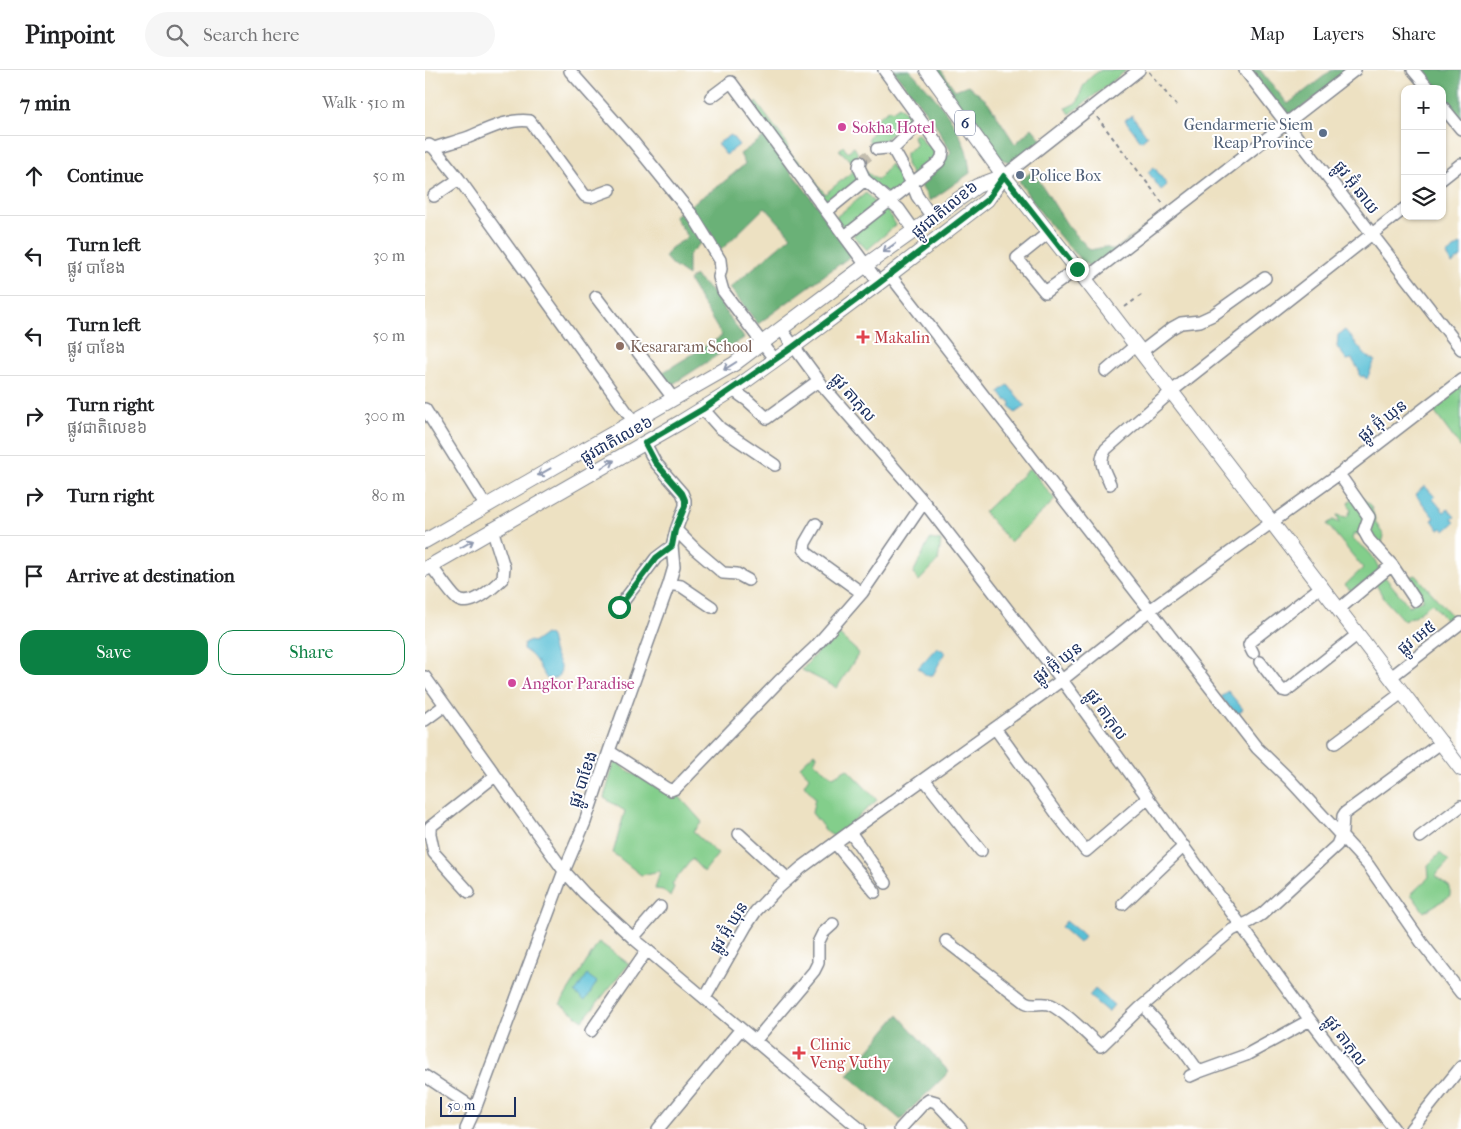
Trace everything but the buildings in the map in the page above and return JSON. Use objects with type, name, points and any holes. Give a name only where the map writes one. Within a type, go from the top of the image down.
[{"type":"main road","name":"6","points":[[927,70],[1004,176]]},
{"type":"main road","name":"ផ្លូវជាតិលេខ៦","points":[[425,541],[734,364],[866,265],[977,186],[1004,176]]},
{"type":"main road","name":"ផ្លូវជាតិលេខ៦","points":[[428,567],[645,443],[733,390],[885,279],[987,200],[1004,176]]},
{"type":"main road","points":[[1004,176],[1322,586],[1461,769]]},
{"type":"street","points":[[845,236],[942,158],[943,152],[884,70]]},
{"type":"street","points":[[1004,176],[1139,70]]},
{"type":"street","name":"ផ្លូវ អ៊ុំ ឆាយ","points":[[1245,70],[1461,349]]},
{"type":"street","points":[[1048,233],[1017,258],[1045,292],[1081,274],[1170,213],[1355,70]]},
{"type":"street","points":[[1413,70],[1426,85]]},
{"type":"street","points":[[570,71],[639,149],[693,216],[719,260],[721,269],[719,277],[723,291],[761,344],[775,360]]},
{"type":"street","points":[[711,97],[731,82],[866,265],[885,279],[1150,610],[1257,748],[1342,831],[1461,993]]},
{"type":"street","points":[[1446,111],[1461,129]]},
{"type":"street","points":[[610,190],[591,197],[585,196],[530,121],[521,120],[488,129],[469,137],[430,147],[459,179],[634,422]]},
{"type":"street","points":[[893,149],[921,122]]},
{"type":"street","points":[[877,149],[893,149]]},
{"type":"street","points":[[893,149],[917,196],[932,218]]},
{"type":"street","points":[[860,162],[859,167],[865,180],[899,210],[914,230]]},
{"type":"street","points":[[1446,176],[1461,164]]},
{"type":"street","points":[[434,196],[459,179]]},
{"type":"street","points":[[827,211],[865,180]]},
{"type":"street","points":[[1110,484],[1101,463],[1102,455],[1106,449],[1172,392],[1401,211]]},
{"type":"street","points":[[1106,371],[1181,323],[1201,320],[1213,315],[1265,278]]},
{"type":"street","points":[[596,297],[673,398]]},
{"type":"street","name":"ផ្លូវ តាភុល","points":[[781,329],[818,381],[924,502],[1062,680],[1310,1020],[1394,1129]]},
{"type":"street","name":"ផ្លូវ អ៊ុំ ឃុន","points":[[705,998],[756,911],[788,880],[850,832],[1062,680],[1150,610],[1339,474],[1461,380]]},
{"type":"street","points":[[733,390],[767,418],[818,381]]},
{"type":"street","points":[[425,409],[485,506]]},
{"type":"street","points":[[703,409],[720,428],[775,465]]},
{"type":"street","name":"ផ្លូវ បាខែង","points":[[467,1128],[564,871],[585,822],[674,567],[672,546],[675,530],[685,506],[685,500],[682,493],[655,462],[645,443]]},
{"type":"street","points":[[1339,474],[1369,517],[1364,531],[1369,540],[1390,563],[1416,600]]},
{"type":"street","points":[[609,751],[666,788],[673,790],[753,710],[779,681],[815,648],[862,593],[924,502]]},
{"type":"street","points":[[816,524],[805,543],[804,549],[808,554],[862,593]]},
{"type":"street","points":[[428,567],[456,598],[463,602],[474,601],[493,588],[503,578],[504,566],[492,529]]},
{"type":"street","points":[[675,530],[723,573],[737,574],[748,580]]},
{"type":"street","points":[[619,607],[656,558],[672,546]]},
{"type":"street","points":[[1337,606],[1390,563]]},
{"type":"street","points":[[669,584],[681,586],[712,606]]},
{"type":"street","points":[[1322,586],[1251,640],[1249,645],[1256,657],[1280,688],[1286,691],[1358,634]]},
{"type":"street","name":"ផ្លូវ អេ៥","points":[[1391,677],[1461,623]]},
{"type":"street","points":[[425,677],[564,871],[584,893],[647,950],[860,1129]]},
{"type":"street","points":[[1335,743],[1403,692]]},
{"type":"street","points":[[425,720],[444,706]]},
{"type":"street","points":[[995,728],[1086,851],[1148,798]]},
{"type":"street","points":[[946,941],[1028,1004],[1052,1005],[1100,1046],[1140,1008],[1233,930],[1262,914],[1337,845],[1345,813],[1441,742]]},
{"type":"street","points":[[469,892],[434,852],[430,827],[495,776]]},
{"type":"street","points":[[924,779],[981,851]]},
{"type":"street","points":[[1421,837],[1461,806]]},
{"type":"street","points":[[850,832],[886,883]]},
{"type":"street","points":[[739,834],[788,880]]},
{"type":"street","points":[[835,843],[875,892]]},
{"type":"street","points":[[1123,904],[1184,846]]},
{"type":"street","points":[[633,938],[660,907]]},
{"type":"street","points":[[755,1041],[814,971],[818,963],[818,943],[823,933],[833,924]]},
{"type":"street","points":[[591,1031],[647,950]]},
{"type":"street","points":[[1149,1013],[1184,1051],[1194,1074],[1246,1055],[1310,1020]]},
{"type":"street","points":[[658,1129],[741,1029]]},
{"type":"street","points":[[1411,1129],[1461,1067]]},
{"type":"street","points":[[425,1076],[475,1109]]},
{"type":"street","points":[[900,1129],[929,1100],[936,1102],[961,1129]]},
{"type":"path","points":[[1147,70],[1176,105]]},
{"type":"path","points":[[1090,108],[1170,213]]},
{"type":"path","points":[[1125,307],[1144,293]]},
{"type":"green space","points":[[893,70],[910,70],[934,97],[956,127],[966,150],[970,173],[930,201],[918,181],[936,168],[951,152],[934,122]]},
{"type":"green space","points":[[932,70],[941,70],[955,90],[968,85],[988,102],[1015,144],[1032,128],[1042,140],[1010,162],[1003,160],[990,147]]},
{"type":"green space","points":[[1101,70],[1127,70],[1070,114],[1066,108],[1078,102],[1085,83]]},
{"type":"green space","points":[[1247,70],[1260,70],[1288,104],[1332,70],[1351,70],[1288,118]]},
{"type":"green space","points":[[1419,70],[1461,70],[1461,121],[1446,102],[1446,85],[1432,85]]},
{"type":"green space","points":[[756,102],[786,142],[791,154],[800,162],[825,194],[858,167],[839,150],[843,146],[847,152],[854,147],[858,153],[860,163],[870,175],[878,180],[890,164],[900,178],[903,188],[884,204],[863,182],[828,210],[751,109]]},
{"type":"green space","points":[[899,106],[909,117],[878,146],[872,147],[868,138],[872,133],[866,126],[890,109],[892,111]]},
{"type":"green space","points":[[918,133],[924,143],[933,148],[935,161],[913,177],[906,164],[906,153],[916,145],[913,136]]},
{"type":"green space","points":[[764,137],[827,218],[852,255],[758,324],[730,288],[791,236],[765,207],[721,250],[701,243],[688,256],[688,276],[672,265],[665,257],[671,248],[688,237],[674,216],[720,185],[745,164],[740,154]]},
{"type":"green space","points":[[1033,171],[1068,226],[1090,250],[1105,247],[1114,250],[1159,217],[1092,268],[1081,260],[1066,244],[1041,213],[1019,181]]},
{"type":"green space","points":[[866,193],[877,206],[846,232],[836,217]]},
{"type":"green space","points":[[886,208],[896,225],[867,250],[853,235]]},
{"type":"green space","points":[[694,275],[713,293],[744,338],[670,386],[662,373],[722,336],[689,281]]},
{"type":"green space","points":[[1461,383],[1461,448],[1430,406]]},
{"type":"green space","points":[[1030,468],[1055,500],[1010,542],[984,512]]},
{"type":"green space","points":[[1357,493],[1371,506],[1376,523],[1384,536],[1382,543],[1378,543],[1354,533],[1352,539],[1369,552],[1380,572],[1351,591],[1345,585],[1363,568],[1327,524],[1333,520],[1340,523],[1337,515],[1347,517],[1351,510],[1348,503]]},
{"type":"green space","points":[[930,539],[941,541],[938,561],[919,581],[913,573]]},
{"type":"green space","points":[[1416,575],[1452,616],[1446,621],[1432,603],[1404,621],[1385,600],[1375,583],[1384,576],[1409,606],[1424,599],[1410,584],[1410,577]]},
{"type":"green space","points":[[835,631],[859,653],[837,688],[802,670]]},
{"type":"green space","points":[[814,753],[817,755],[814,762],[833,777],[847,769],[877,800],[835,837],[827,832],[812,813],[815,798],[804,785],[809,777],[800,766]]},
{"type":"green space","points":[[615,760],[624,768],[656,787],[678,795],[702,822],[693,832],[718,854],[704,872],[692,859],[672,884],[674,887],[670,897],[663,890],[655,889],[660,871],[641,875],[613,853],[625,811],[604,798]]},
{"type":"green space","points":[[1440,853],[1449,861],[1435,876],[1450,887],[1450,896],[1424,912],[1411,894],[1429,877],[1428,865]]},
{"type":"green space","points":[[599,942],[629,964],[583,1020],[560,1004]]},
{"type":"green space","points":[[898,1015],[949,1072],[901,1120],[848,1075]]},
{"type":"water","points":[[1132,115],[1147,136],[1141,141],[1125,120]]},
{"type":"water","points":[[731,135],[739,145],[726,155],[717,144]]},
{"type":"water","points":[[1154,167],[1167,185],[1161,190],[1148,172]]},
{"type":"water","points":[[1461,244],[1461,257],[1452,264],[1446,255]]},
{"type":"water","points":[[1345,330],[1366,356],[1375,360],[1367,379],[1364,375],[1362,377],[1359,375],[1360,372],[1352,359],[1347,360],[1337,347],[1338,335]]},
{"type":"water","points":[[1008,385],[1025,406],[1015,413],[1010,406],[1010,401],[1005,400],[999,392]]},
{"type":"water","points":[[1425,486],[1435,497],[1433,499],[1444,512],[1448,509],[1455,517],[1452,519],[1455,522],[1445,531],[1442,528],[1439,530],[1432,520],[1434,518],[1415,494]]},
{"type":"water","points":[[545,634],[551,638],[553,651],[561,670],[558,677],[552,679],[547,679],[535,659],[523,649],[524,643],[528,641],[534,642]]},
{"type":"water","points":[[937,647],[945,652],[933,675],[926,675],[918,668]]},
{"type":"water","points":[[1228,691],[1243,709],[1236,715],[1221,697]]},
{"type":"water","points":[[1066,921],[1085,936],[1079,943],[1061,927]]},
{"type":"water","points":[[587,975],[597,982],[585,1001],[575,993]]},
{"type":"water","points":[[1095,989],[1114,1005],[1108,1012],[1089,996]]},
{"type":"tunnel","points":[[860,162],[877,149]]},
{"type":"place","name":"Sokha Hotel","points":[[842,127]]},
{"type":"place","name":"Gendarmerie Siem Reap Province","points":[[1323,133]]},
{"type":"place","name":"Police Box","points":[[1020,175]]},
{"type":"place","name":"Makalin","points":[[863,337]]},
{"type":"place","name":"Kesararam School","points":[[620,346]]},
{"type":"place","name":"Angkor Paradise","points":[[512,683]]},
{"type":"place","name":"Clinic Veng Vuthy","points":[[799,1053]]},
{"type":"route","points":[[619,607],[656,558],[672,546],[675,530],[685,506],[682,493],[655,462],[645,443],[733,390],[793,347],[987,200],[1004,176],[1077,269]]}]
